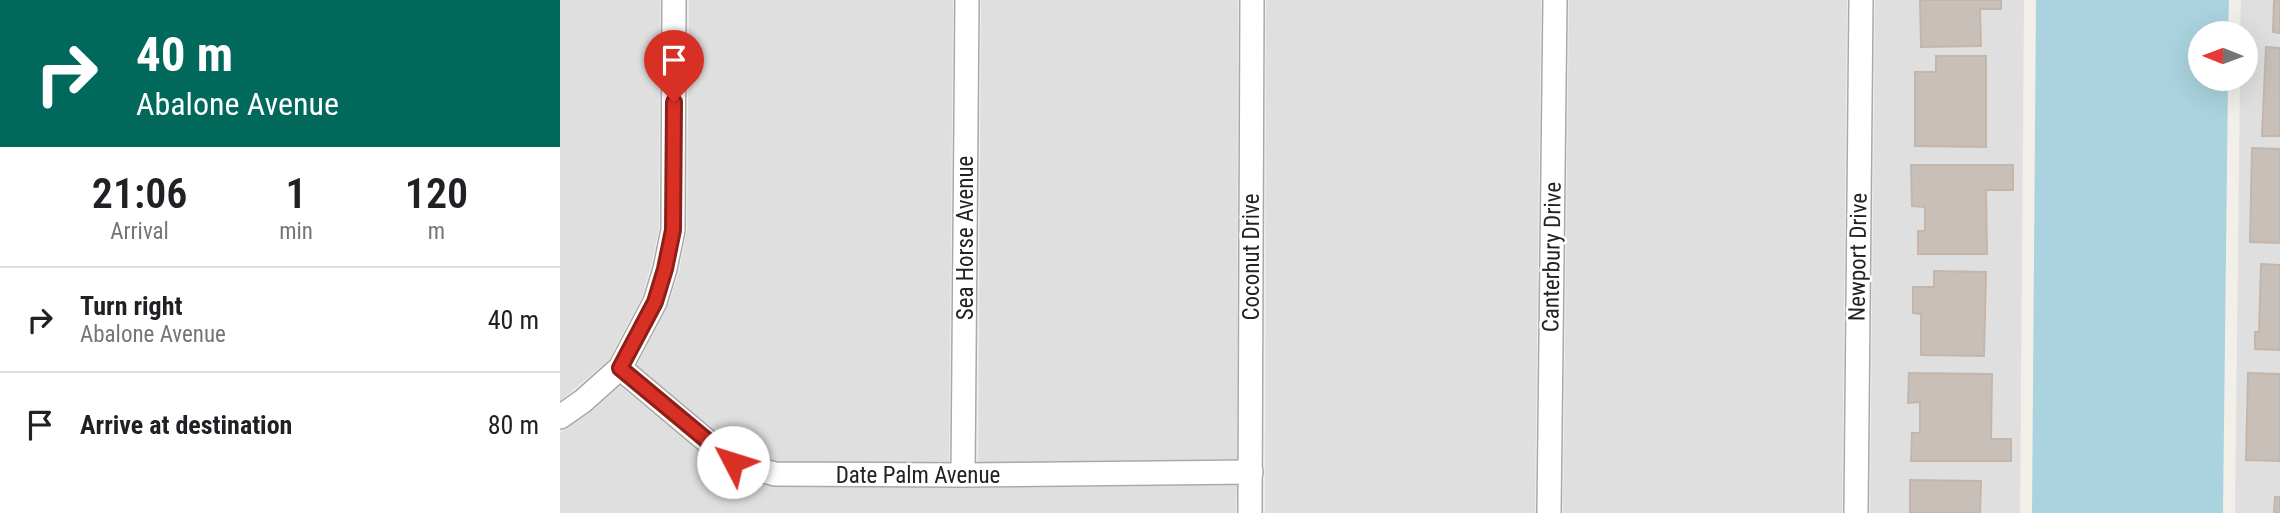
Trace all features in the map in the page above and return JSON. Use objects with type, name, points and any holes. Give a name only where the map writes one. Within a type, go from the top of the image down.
[{"type":"street","points":[[560,417],[583,401],[620,368],[655,302],[665,269],[673,230],[674,0]]},
{"type":"street","name":"Sea Horse Avenue","points":[[963,475],[967,0]]},
{"type":"street","name":"Coconut Drive","points":[[1250,513],[1252,0]]},
{"type":"street","name":"Canterbury Drive","points":[[1549,513],[1555,0]]},
{"type":"street","name":"Newport Drive","points":[[1856,513],[1861,0]]},
{"type":"street","name":"Date Palm Avenue","points":[[620,368],[733,462],[775,474],[1251,472]]},
{"type":"shaded area","points":[[560,0],[660,0],[659,229],[651,266],[642,297],[608,361],[560,401]]},
{"type":"shaded area","points":[[689,0],[953,0],[949,463],[778,462],[740,451],[637,365],[668,305],[679,272],[687,230]]},
{"type":"shaded area","points":[[981,0],[1238,0],[1237,459],[978,463]]},
{"type":"shaded area","points":[[1266,0],[1541,0],[1535,513],[1265,513]]},
{"type":"shaded area","points":[[1569,0],[1847,0],[1842,513],[1563,513]]},
{"type":"shaded area","points":[[1875,0],[2024,0],[2020,513],[1870,513]]},
{"type":"shaded area","points":[[2241,0],[2280,0],[2280,513],[2235,513],[2240,91],[2258,91],[2258,21],[2240,21]]},
{"type":"shaded area","points":[[620,386],[723,471],[771,486],[977,488],[1237,485],[1236,513],[560,513],[560,433],[592,411]]},
{"type":"water","points":[[2036,0],[2229,0],[2228,21],[2188,21],[2188,91],[2228,91],[2223,513],[2032,513]]},
{"type":"building","points":[[1920,0],[2001,0],[2001,9],[1980,9],[1981,46],[1921,47]]},
{"type":"building","points":[[2274,0],[2280,0],[2280,33],[2273,32]]},
{"type":"building","points":[[2266,47],[2280,48],[2280,136],[2262,136]]},
{"type":"building","points":[[1936,56],[1986,56],[1986,147],[1915,146],[1915,72],[1936,72]]},
{"type":"building","points":[[2252,148],[2280,149],[2280,243],[2250,242]]},
{"type":"building","points":[[1911,165],[2013,165],[2013,190],[1986,190],[1987,254],[1918,254],[1918,231],[1925,231],[1925,207],[1912,206]]},
{"type":"building","points":[[2261,264],[2280,265],[2280,350],[2255,349],[2255,332],[2259,332]]},
{"type":"building","points":[[1934,271],[1986,272],[1984,356],[1921,355],[1921,314],[1913,313],[1913,287],[1934,287]]},
{"type":"building","points":[[1909,373],[1992,374],[1991,439],[2011,439],[2011,461],[1911,461],[1912,433],[1920,433],[1920,402],[1908,403]]},
{"type":"building","points":[[2248,373],[2280,374],[2280,461],[2246,460]]},
{"type":"building","points":[[1910,480],[1981,481],[1980,513],[1910,513]]},
{"type":"building","points":[[2275,497],[2280,497],[2280,513],[2274,513]]},
{"type":"route","points":[[674,102],[673,230],[655,302],[620,368],[733,462]]}]
